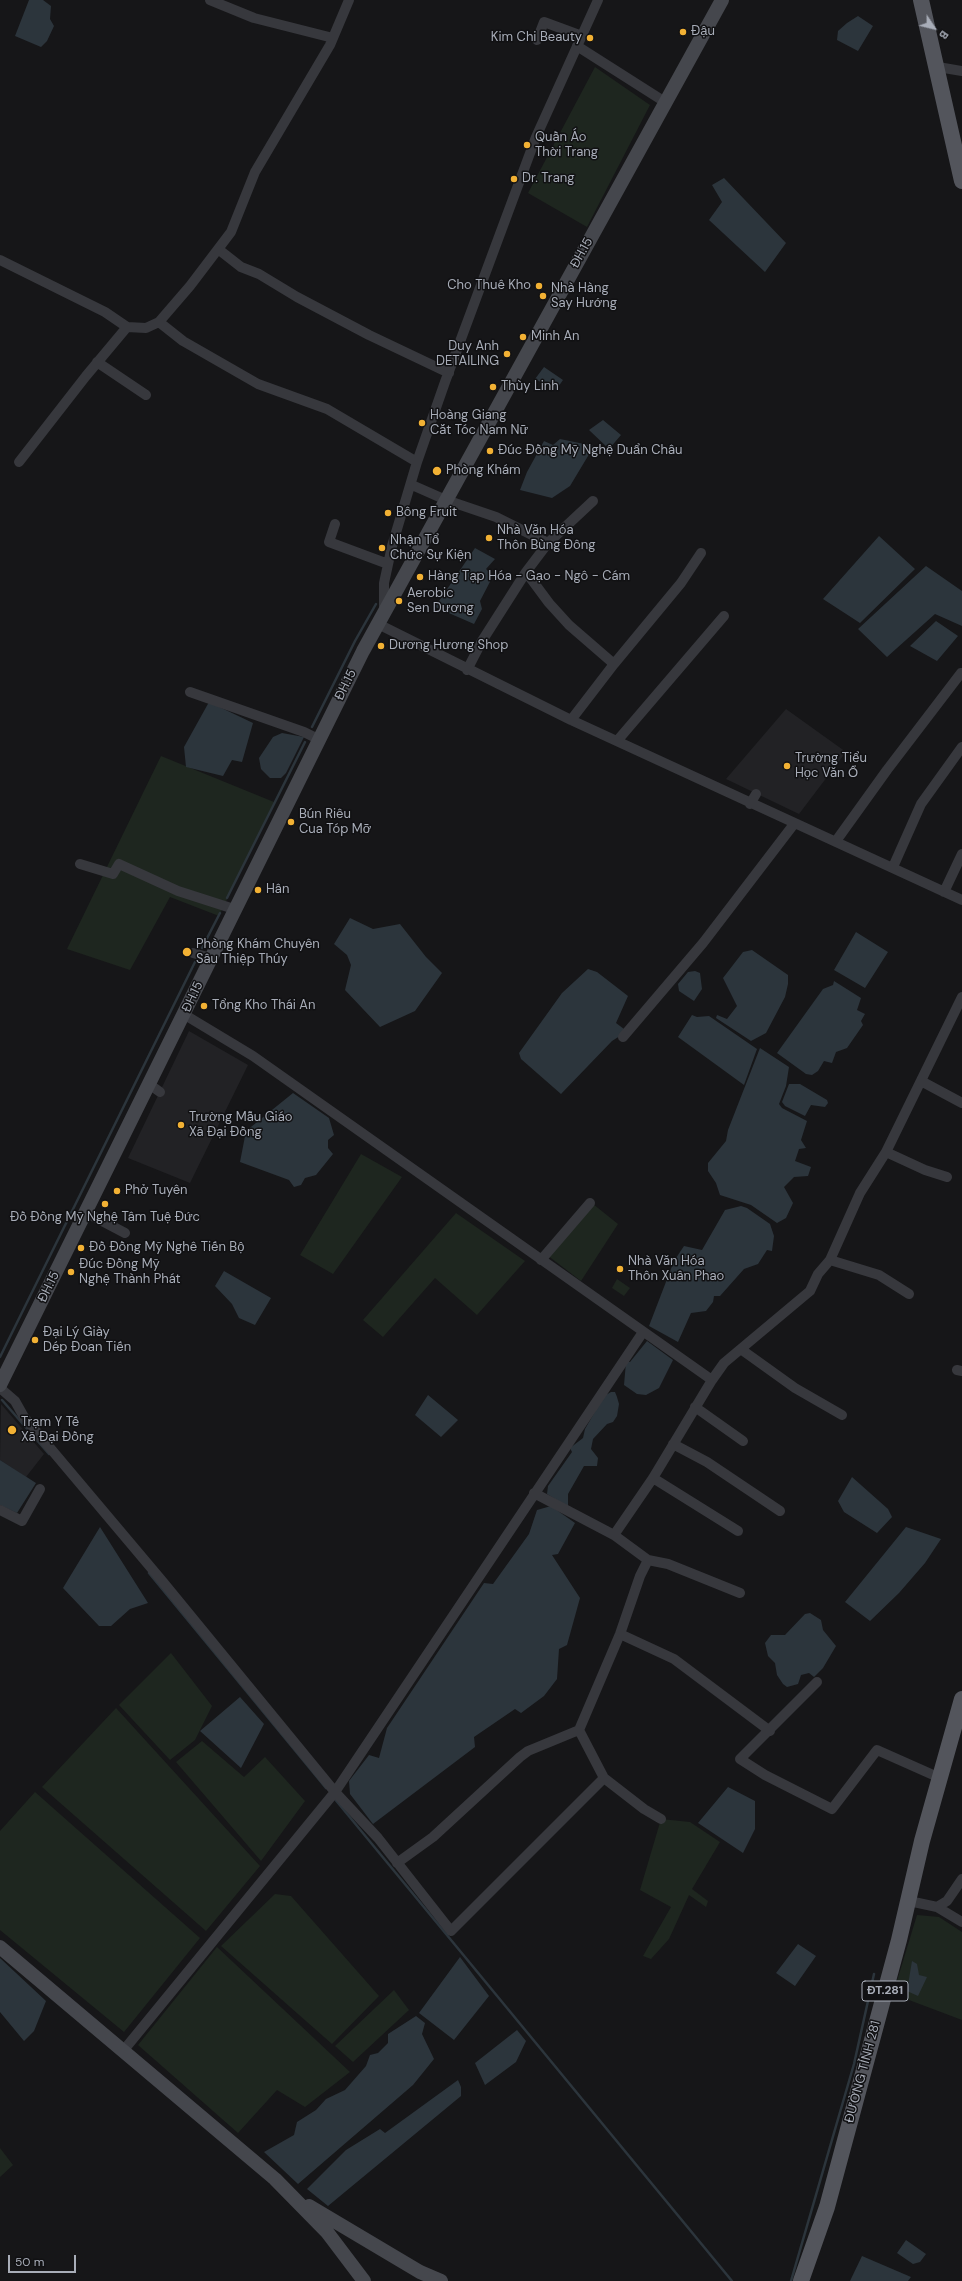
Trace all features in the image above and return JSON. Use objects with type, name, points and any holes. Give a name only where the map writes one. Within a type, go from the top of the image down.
[{"type":"main road","name":"ĐH.15","points":[[1,1382],[85,1212],[154,1088],[185,1015],[234,909],[381,618],[722,0]]},
{"type":"main road","points":[[921,0],[938,67],[962,181]]},
{"type":"main road","name":"ĐƯỜNG TỈNH 281","points":[[801,2281],[827,2207],[909,1901],[922,1841],[962,1699]]},
{"type":"main road","points":[[0,1947],[275,2179],[327,2232],[364,2281]]},
{"type":"main road","points":[[293,2197],[420,2272],[441,2281]]},
{"type":"street","points":[[210,0],[254,18],[333,38]]},
{"type":"street","points":[[0,260],[105,312],[127,328],[146,328],[159,322],[190,286],[230,232],[258,165],[333,38],[349,0]]},
{"type":"street","points":[[598,0],[536,137],[448,373],[417,462],[412,485],[388,564],[384,583],[381,618],[467,670],[750,804],[836,841],[962,900]]},
{"type":"street","points":[[536,40],[544,22],[582,36]]},
{"type":"street","points":[[577,46],[665,102]]},
{"type":"street","points":[[938,67],[962,71]]},
{"type":"street","points":[[218,249],[241,267],[259,274],[297,297],[369,335],[448,373]]},
{"type":"street","points":[[159,322],[183,341],[258,384],[327,409],[417,462]]},
{"type":"street","points":[[19,462],[97,362],[127,328]]},
{"type":"street","points":[[97,362],[146,395]]},
{"type":"street","points":[[412,485],[446,500],[496,517],[548,543]]},
{"type":"street","points":[[467,670],[482,641],[526,572],[548,543],[593,500]]},
{"type":"street","points":[[335,524],[329,542],[388,564]]},
{"type":"street","points":[[571,720],[614,664],[681,583],[701,553]]},
{"type":"street","points":[[526,572],[549,603],[569,625],[614,664]]},
{"type":"street","points":[[616,741],[724,616]]},
{"type":"street","points":[[836,841],[887,770],[961,673]]},
{"type":"street","points":[[190,692],[304,732],[320,740]]},
{"type":"street","points":[[893,867],[921,804],[962,747]]},
{"type":"street","points":[[750,804],[756,794]]},
{"type":"street","points":[[623,1036],[703,943],[794,824]]},
{"type":"street","points":[[944,892],[962,854]]},
{"type":"street","points":[[80,864],[113,874],[119,864],[178,892],[234,909]]},
{"type":"street","points":[[193,953],[211,958]]},
{"type":"street","points":[[614,1535],[653,1478],[695,1407],[724,1363],[742,1350],[810,1290],[818,1274],[830,1260],[860,1193],[886,1152],[962,996]]},
{"type":"street","points":[[185,1015],[253,1056],[712,1380]]},
{"type":"street","points":[[921,1081],[962,1103]]},
{"type":"street","points":[[886,1152],[925,1170],[947,1177]]},
{"type":"street","points":[[541,1260],[590,1203]]},
{"type":"street","points":[[85,1212],[125,1232]]},
{"type":"street","points":[[830,1260],[874,1273],[909,1294]]},
{"type":"street","points":[[123,2051],[335,1792],[643,1332]]},
{"type":"street","points":[[742,1350],[795,1388],[842,1415]]},
{"type":"street","points":[[1,1382],[15,1401],[24,1417],[163,1582],[335,1792],[378,1838],[451,1930],[604,1778]]},
{"type":"street","points":[[695,1407],[743,1441]]},
{"type":"street","points":[[673,1444],[707,1462],[780,1511]]},
{"type":"street","points":[[653,1478],[738,1531]]},
{"type":"street","points":[[0,1510],[22,1521],[40,1489]]},
{"type":"street","points":[[534,1493],[614,1535],[648,1560],[668,1564],[740,1593]]},
{"type":"street","points":[[397,1863],[433,1837],[528,1751],[579,1730],[620,1634],[640,1576],[648,1560]]},
{"type":"street","points":[[620,1634],[674,1659],[770,1731]]},
{"type":"street","points":[[817,1682],[770,1731],[740,1759],[764,1775],[832,1809],[877,1750],[940,1778]]},
{"type":"street","points":[[579,1730],[604,1778],[644,1809],[661,1819]]},
{"type":"street","points":[[937,1907],[947,1902],[962,1879]]},
{"type":"street","points":[[909,1901],[937,1907],[962,1922]]},
{"type":"shaded area","points":[[29,0],[43,0],[51,6],[50,19],[54,26],[47,41],[41,47],[15,36]]},
{"type":"shaded area","points":[[858,16],[873,26],[858,51],[837,40],[838,31]]},
{"type":"shaded area","points":[[595,67],[650,105],[587,227],[528,193]]},
{"type":"shaded area","points":[[724,178],[786,243],[765,272],[709,220],[722,202],[712,185]]},
{"type":"shaded area","points":[[544,367],[563,380],[556,390],[535,379]]},
{"type":"shaded area","points":[[603,420],[621,435],[609,449],[589,430]]},
{"type":"shaded area","points":[[560,439],[594,446],[570,486],[552,498],[520,490],[527,472],[544,441],[553,445]]},
{"type":"shaded area","points":[[879,536],[915,569],[860,623],[823,599]]},
{"type":"shaded area","points":[[475,548],[495,559],[486,569],[493,576],[480,601],[482,609],[474,624],[435,607]]},
{"type":"shaded area","points":[[926,566],[962,591],[962,626],[935,614],[887,657],[858,629]]},
{"type":"shaded area","points":[[936,621],[958,636],[937,661],[910,646]]},
{"type":"shaded area","points":[[209,702],[253,723],[242,762],[232,760],[223,776],[186,767],[184,747]]},
{"type":"shaded area","name":"Trường Tiểu Học Văn Ổ","points":[[786,709],[846,752],[799,814],[726,779]]},
{"type":"shaded area","points":[[282,733],[304,737],[286,773],[281,778],[270,778],[261,769],[259,758],[273,737]]},
{"type":"shaded area","points":[[161,756],[274,802],[219,916],[170,897],[130,970],[67,949]]},
{"type":"shaded area","points":[[350,918],[373,929],[400,924],[426,957],[442,973],[415,1011],[380,1027],[345,990],[351,965],[347,955],[334,944]]},
{"type":"shaded area","points":[[856,932],[888,952],[865,988],[834,970]]},
{"type":"shaded area","points":[[752,950],[788,975],[788,984],[785,997],[766,1033],[751,1041],[716,1018],[717,1015],[727,1019],[737,1006],[723,978],[743,952]]},
{"type":"shaded area","points":[[588,969],[597,972],[628,996],[616,1023],[624,1029],[623,1034],[612,1041],[561,1094],[521,1059],[519,1053],[562,993]]},
{"type":"shaded area","points":[[695,971],[700,973],[702,989],[694,1001],[679,991],[678,984],[688,972]]},
{"type":"shaded area","points":[[834,981],[861,998],[857,1010],[865,1014],[861,1021],[863,1025],[847,1048],[836,1052],[832,1063],[824,1061],[818,1071],[812,1075],[806,1074],[777,1053],[823,989],[833,985]]},
{"type":"shaded area","points":[[692,1015],[697,1017],[709,1016],[757,1049],[744,1085],[678,1037]]},
{"type":"shaded area","name":"Trường Mẫu Giáo Xã Đại Đồng","points":[[189,1031],[248,1065],[190,1183],[128,1158]]},
{"type":"shaded area","points":[[760,1048],[789,1067],[786,1086],[779,1104],[782,1108],[807,1121],[801,1140],[806,1148],[799,1149],[795,1161],[811,1167],[808,1176],[794,1177],[784,1187],[793,1203],[786,1218],[777,1223],[751,1205],[720,1195],[716,1183],[708,1171],[708,1163],[726,1141],[728,1130]]},
{"type":"shaded area","points":[[789,1084],[800,1084],[827,1100],[828,1103],[825,1107],[811,1105],[805,1116],[785,1106],[782,1102]]},
{"type":"shaded area","points":[[293,1093],[329,1118],[334,1135],[328,1140],[328,1148],[333,1154],[316,1175],[305,1178],[301,1185],[294,1187],[289,1180],[240,1162],[246,1131]]},
{"type":"shaded area","points":[[361,1154],[402,1177],[333,1274],[300,1255]]},
{"type":"shaded area","points":[[593,1204],[618,1224],[581,1281],[547,1255]]},
{"type":"shaded area","points":[[741,1206],[747,1208],[770,1224],[774,1236],[772,1251],[767,1250],[758,1264],[744,1269],[720,1296],[714,1296],[713,1302],[706,1311],[691,1313],[678,1342],[649,1326],[674,1261],[684,1246],[702,1250],[725,1210]]},
{"type":"shaded area","points":[[456,1213],[525,1261],[477,1315],[435,1278],[383,1337],[363,1320]]},
{"type":"shaded area","points":[[224,1271],[271,1298],[255,1325],[239,1318],[232,1304],[215,1286]]},
{"type":"shaded area","points":[[617,1279],[630,1288],[624,1296],[612,1288]]},
{"type":"shaded area","points":[[647,1341],[673,1360],[659,1388],[646,1395],[637,1394],[624,1385],[626,1362],[630,1362]]},
{"type":"shaded area","points":[[611,1392],[615,1392],[619,1404],[617,1416],[613,1422],[607,1424],[593,1439],[591,1449],[598,1458],[597,1466],[584,1466],[568,1494],[568,1507],[547,1494],[548,1486],[572,1452],[570,1448],[583,1438],[585,1429],[604,1396]]},
{"type":"shaded area","points":[[428,1395],[458,1420],[441,1437],[415,1415]]},
{"type":"shaded area","name":"Trạm Y Tế Xã Đại Đồng","points":[[1,1404],[44,1454],[26,1477],[0,1460]]},
{"type":"shaded area","points":[[0,1460],[36,1483],[17,1513],[0,1505]]},
{"type":"shaded area","points":[[852,1477],[888,1509],[892,1517],[877,1533],[844,1512],[838,1501]]},
{"type":"shaded area","points":[[551,1506],[575,1523],[558,1554],[552,1555],[580,1598],[567,1645],[559,1649],[557,1679],[544,1696],[521,1713],[515,1709],[474,1737],[475,1747],[373,1824],[350,1794],[349,1781],[369,1755],[379,1758],[387,1728],[484,1583],[493,1584],[529,1534],[537,1510]]},
{"type":"shaded area","points":[[100,1527],[148,1603],[130,1609],[111,1626],[99,1626],[63,1588]]},
{"type":"shaded area","points":[[906,1527],[941,1539],[925,1563],[899,1593],[870,1621],[845,1602]]},
{"type":"shaded area","points":[[810,1613],[821,1620],[823,1630],[836,1646],[823,1668],[814,1677],[809,1673],[801,1675],[798,1684],[787,1687],[777,1675],[775,1663],[768,1656],[765,1643],[771,1635],[785,1635],[805,1614]]},
{"type":"shaded area","points":[[171,1653],[212,1706],[195,1740],[170,1760],[119,1705]]},
{"type":"shaded area","points":[[240,1697],[264,1724],[241,1768],[200,1731]]},
{"type":"shaded area","points":[[116,1708],[260,1866],[206,1931],[42,1787]]},
{"type":"shaded area","points":[[202,1741],[244,1777],[265,1757],[305,1801],[261,1861],[176,1762]]},
{"type":"shaded area","points":[[728,1787],[755,1801],[755,1829],[743,1853],[698,1823]]},
{"type":"shaded area","points":[[35,1792],[200,1938],[124,2032],[0,1930],[0,1831]]},
{"type":"shaded area","points":[[661,1819],[690,1822],[720,1842],[692,1889],[708,1901],[706,1907],[689,1895],[669,1939],[651,1959],[643,1956],[671,1907],[640,1890]]},
{"type":"shaded area","points":[[275,1894],[291,1896],[379,1996],[332,2044],[221,1946]]},
{"type":"shaded area","points":[[917,1915],[939,1917],[962,1932],[962,2020],[893,1994]]},
{"type":"shaded area","points":[[798,1944],[816,1956],[795,1986],[776,1973]]},
{"type":"shaded area","points":[[217,1947],[350,2072],[305,2107],[277,2090],[238,2133],[138,2045]]},
{"type":"shaded area","points":[[460,1957],[489,1996],[454,2040],[419,2013]]},
{"type":"shaded area","points":[[0,1958],[46,2001],[34,2031],[24,2041],[0,2012]]},
{"type":"shaded area","points":[[912,1961],[917,1964],[919,1975],[927,1977],[918,1996],[907,1991]]},
{"type":"shaded area","points":[[394,1990],[409,2010],[353,2062],[335,2046]]},
{"type":"shaded area","points":[[416,2016],[425,2023],[422,2034],[434,2059],[413,2085],[298,2184],[264,2152],[294,2135],[297,2122],[316,2110],[326,2099],[345,2090],[366,2066],[370,2055],[378,2053],[388,2043],[388,2034]]},
{"type":"shaded area","points":[[517,2030],[526,2041],[516,2062],[485,2085],[475,2063]]},
{"type":"shaded area","points":[[458,2080],[461,2087],[461,2096],[328,2206],[307,2189],[346,2150],[380,2129],[385,2133]]},
{"type":"shaded area","points":[[0,2148],[13,2165],[0,2177]]},
{"type":"shaded area","points":[[906,2240],[926,2254],[920,2262],[913,2264],[897,2253]]},
{"type":"shaded area","points":[[862,2256],[911,2277],[908,2281],[850,2281]]},
{"type":"waterway","points":[[312,727],[355,641],[376,604]]},
{"type":"waterway","points":[[227,898],[305,742]]},
{"type":"waterway","points":[[202,948],[220,913]]},
{"type":"waterway","points":[[0,1357],[195,962]]},
{"type":"waterway","points":[[2,1400],[49,1454]]},
{"type":"waterway","points":[[149,1573],[326,1788]]},
{"type":"waterway","points":[[334,1798],[732,2281]]},
{"type":"waterway","points":[[791,2281],[854,2064],[874,1974]]},
{"type":"place","name":"Đậu","points":[[683,32]]},
{"type":"place","name":"Kim Chi Beauty","points":[[590,38]]},
{"type":"place","name":"Quần Áo Thời Trang","points":[[527,145]]},
{"type":"place","name":"Dr. Trang","points":[[514,179]]},
{"type":"place","name":"Cho Thuê Kho","points":[[539,286]]},
{"type":"place","name":"Nhà Hàng Say Hướng","points":[[543,296]]},
{"type":"place","name":"Minh An","points":[[523,337]]},
{"type":"place","name":"Duy Anh DETAILING","points":[[507,354]]},
{"type":"place","name":"Thùy Linh","points":[[493,387]]},
{"type":"place","name":"Hoàng Giang Cắt Tóc Nam Nữ","points":[[422,423]]},
{"type":"place","name":"Đúc Đồng Mỹ Nghệ Duẩn Châu","points":[[490,451]]},
{"type":"place","name":"Phòng Khám","points":[[437,471]]},
{"type":"place","name":"Bông Fruit","points":[[388,513]]},
{"type":"place","name":"Nhà Văn Hóa Thôn Bùng Đông","points":[[489,538]]},
{"type":"place","name":"Nhận Tổ Chức Sự Kiện","points":[[382,548]]},
{"type":"place","name":"Hàng Tạp Hóa - Gạo - Ngô - Cám","points":[[420,577]]},
{"type":"place","name":"Aerobic Sen Dương","points":[[399,601]]},
{"type":"place","name":"Dương Hương Shop","points":[[381,646]]},
{"type":"place","name":"Trường Tiểu Học Văn Ổ","points":[[787,766]]},
{"type":"place","name":"Bún Riêu Cua Tóp Mỡ","points":[[291,822]]},
{"type":"place","name":"Hân","points":[[258,890]]},
{"type":"place","name":"Phòng Khám Chuyên Sâu Thiệp Thúy","points":[[187,952]]},
{"type":"place","name":"Tổng Kho Thái An","points":[[204,1006]]},
{"type":"place","name":"Trường Mẫu Giáo Xã Đại Đồng","points":[[181,1125]]},
{"type":"place","name":"Phở Tuyên","points":[[117,1191]]},
{"type":"place","name":"Đồ Đồng Mỹ Nghệ Tâm Tuệ Đức","points":[[105,1204]]},
{"type":"place","name":"Đồ Đồng Mỹ Nghê Tiến Bộ","points":[[81,1248]]},
{"type":"place","name":"Nhà Văn Hóa Thôn Xuân Phao","points":[[620,1269]]},
{"type":"place","name":"Đúc Đồng Mỹ Nghệ Thành Phát","points":[[71,1272]]},
{"type":"place","name":"Đại Lý Giày Dép Đoan Tiến","points":[[35,1340]]},
{"type":"place","name":"Trạm Y Tế Xã Đại Đồng","points":[[12,1430]]}]
